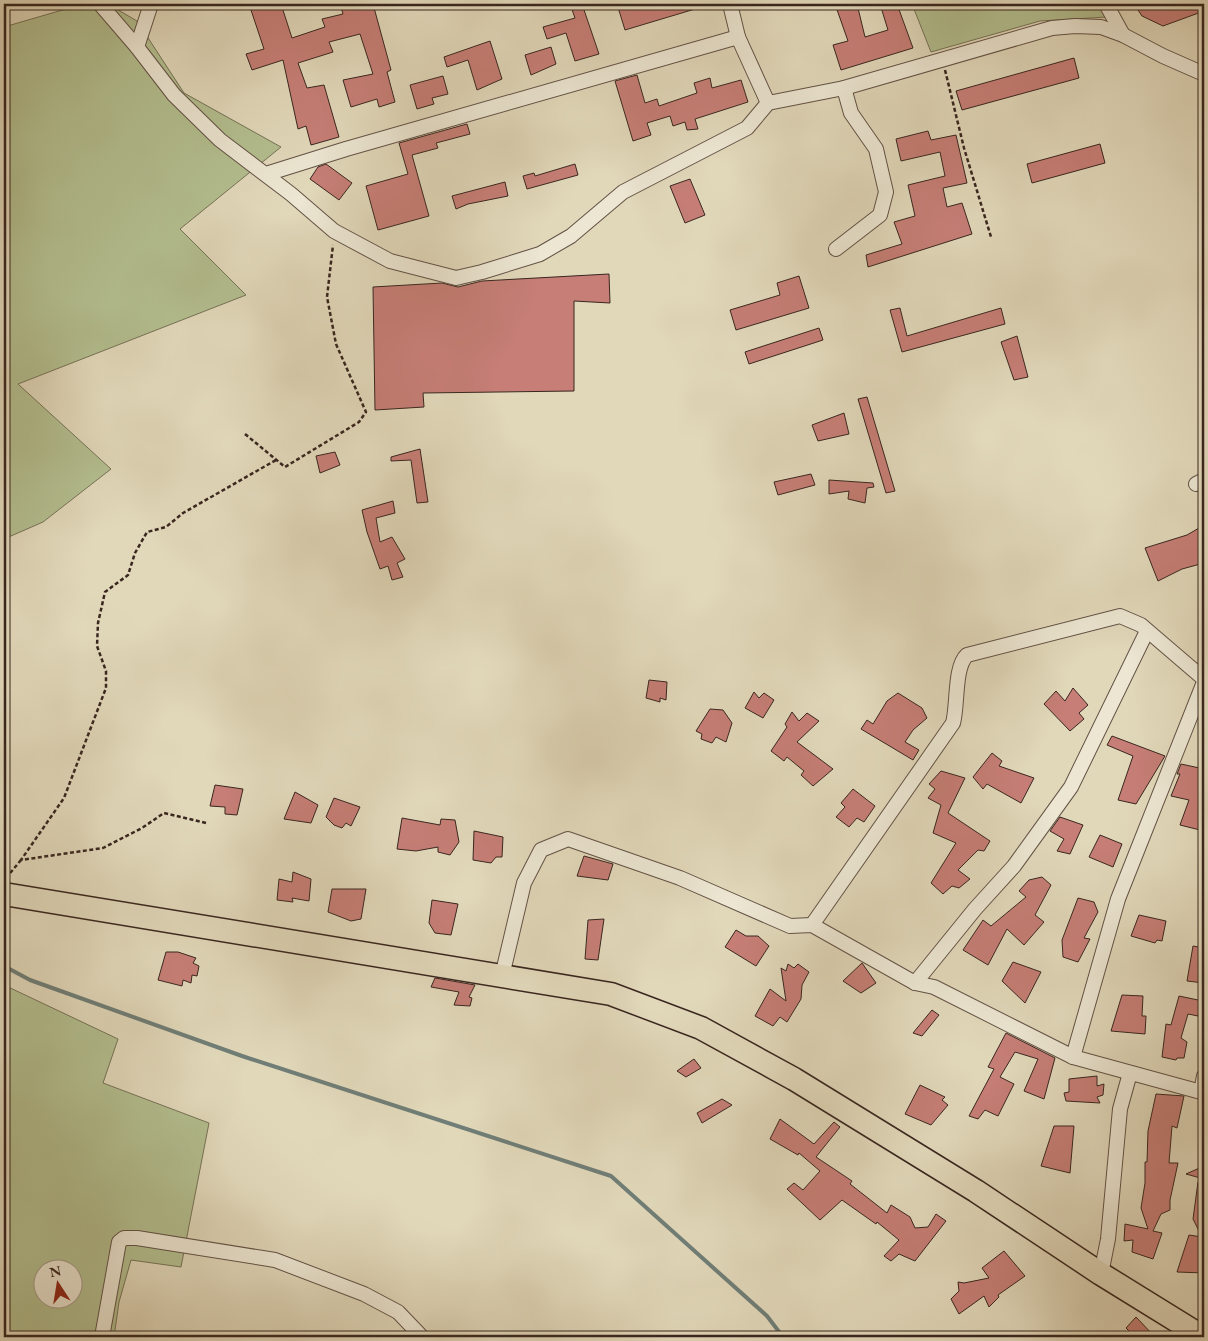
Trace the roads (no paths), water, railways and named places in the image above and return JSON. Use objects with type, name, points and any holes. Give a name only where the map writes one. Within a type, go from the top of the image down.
[{"type":"main road","points":[[4,894],[611,994],[701,1028],[794,1079],[968,1186],[1101,1274],[1203,1337]]},
{"type":"street","points":[[100,4],[138,47],[174,95],[220,140],[266,174],[334,231],[390,261],[456,278],[540,254],[571,236],[623,192],[747,128],[768,103],[844,88],[1052,28],[1075,26],[1101,27],[1123,35],[1204,74]]},
{"type":"street","points":[[138,47],[151,4]]},
{"type":"street","points":[[730,4],[738,37],[768,103]]},
{"type":"street","points":[[1106,4],[1123,35]]},
{"type":"street","points":[[266,174],[346,149],[738,37]]},
{"type":"street","points":[[836,249],[880,216],[886,192],[876,149],[851,113],[844,88]]},
{"type":"street","points":[[812,926],[953,724],[960,669],[962,660],[967,655],[1120,616],[1141,625],[1204,680],[1118,899],[1073,1057]]},
{"type":"street","points":[[915,983],[975,909],[1014,866],[1072,787],[1147,632]]},
{"type":"street","points":[[502,976],[524,883],[541,850],[568,839],[680,878],[790,926],[812,926],[915,983],[934,987],[1073,1057],[1203,1092],[1204,1076]]},
{"type":"street","points":[[1101,1274],[1108,1239],[1120,1110],[1130,1073]]},
{"type":"street","points":[[102,1337],[119,1242],[124,1238],[275,1260],[364,1294],[398,1312],[422,1337]]},
{"type":"waterway","points":[[4,966],[30,980],[242,1056],[611,1176],[767,1316],[783,1337]]}]
